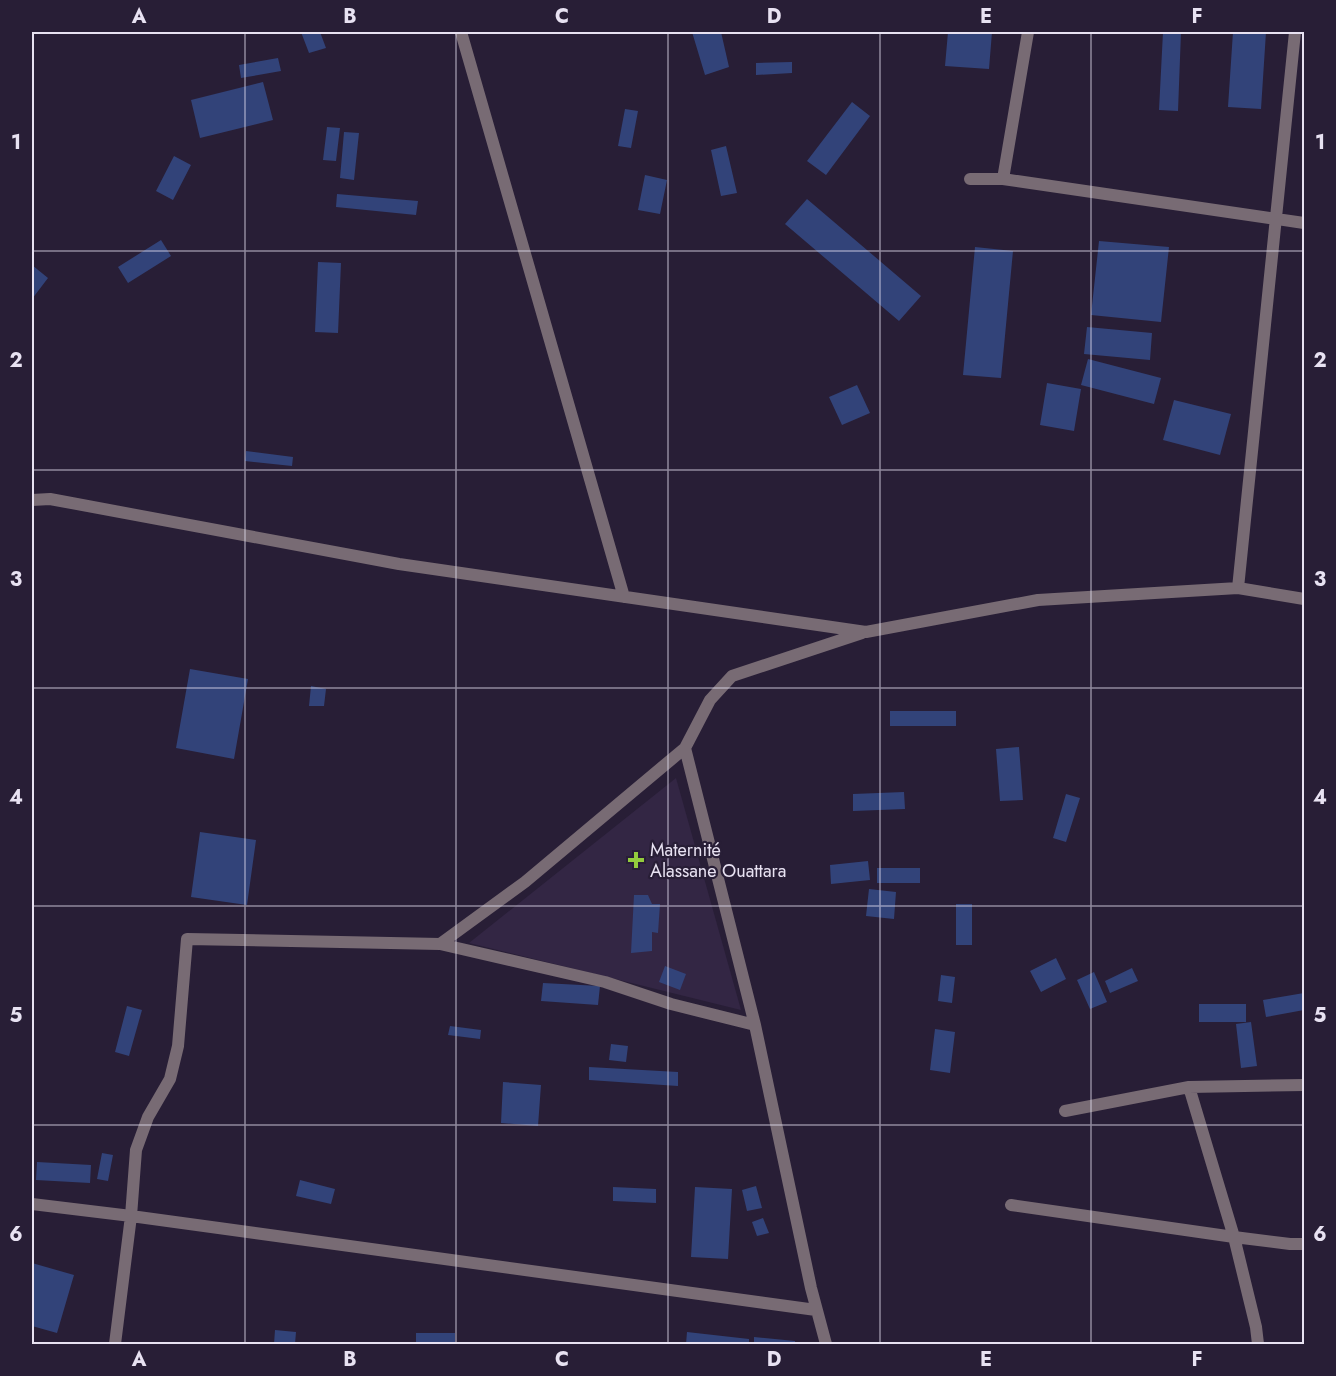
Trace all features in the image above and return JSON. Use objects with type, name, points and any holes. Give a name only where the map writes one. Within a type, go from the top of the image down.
[{"type":"street","points":[[461,32],[624,597]]},
{"type":"street","points":[[1003,179],[1028,32]]},
{"type":"street","points":[[1238,588],[1295,32]]},
{"type":"street","points":[[970,179],[1003,179],[1305,223]]},
{"type":"street","points":[[32,500],[50,499],[399,564],[866,632]]},
{"type":"street","points":[[440,944],[525,882],[685,748],[710,700],[732,676],[866,632],[1038,600],[1238,588],[1305,599]]},
{"type":"street","points":[[685,748],[755,1025],[816,1310],[826,1344]]},
{"type":"street","points":[[115,1344],[131,1216],[136,1150],[148,1117],[170,1079],[178,1046],[187,939],[440,944],[605,982],[670,1004],[755,1025]]},
{"type":"street","points":[[1065,1111],[1189,1087],[1305,1085]]},
{"type":"street","points":[[1189,1087],[1234,1237],[1258,1344]]},
{"type":"street","points":[[32,1204],[816,1310]]},
{"type":"street","points":[[1011,1205],[1234,1237],[1305,1244]]},
{"type":"shaded area","name":"Maternité Alassane Ouattara","points":[[676,778],[741,1010],[469,943]]},
{"type":"building","points":[[301,32],[320,32],[326,48],[309,53]]},
{"type":"building","points":[[692,32],[721,32],[729,67],[705,75]]},
{"type":"building","points":[[948,32],[992,32],[989,69],[945,66]]},
{"type":"building","points":[[1163,32],[1181,32],[1178,111],[1159,110]]},
{"type":"building","points":[[1233,32],[1266,32],[1261,109],[1228,107]]},
{"type":"building","points":[[278,58],[281,71],[241,78],[239,65]]},
{"type":"building","points":[[792,62],[792,73],[756,75],[756,63]]},
{"type":"building","points":[[263,82],[273,120],[200,138],[191,100]]},
{"type":"building","points":[[852,102],[870,116],[826,175],[807,161]]},
{"type":"building","points":[[625,109],[638,111],[631,148],[618,146]]},
{"type":"building","points":[[327,127],[340,128],[336,161],[323,160]]},
{"type":"building","points":[[344,132],[359,133],[354,180],[340,178]]},
{"type":"building","points":[[726,146],[737,193],[721,196],[711,150]]},
{"type":"building","points":[[174,156],[191,165],[173,200],[156,191]]},
{"type":"building","points":[[645,175],[667,180],[660,214],[638,210]]},
{"type":"building","points":[[337,194],[418,201],[416,215],[336,207]]},
{"type":"building","points":[[807,199],[921,296],[899,321],[785,224]]},
{"type":"building","points":[[161,240],[171,256],[128,283],[118,267]]},
{"type":"building","points":[[1099,241],[1169,247],[1161,322],[1091,315]]},
{"type":"building","points":[[975,247],[1013,251],[1001,378],[963,375]]},
{"type":"building","points":[[318,262],[341,263],[338,333],[315,332]]},
{"type":"building","points":[[32,265],[48,278],[32,299]]},
{"type":"building","points":[[1087,327],[1152,333],[1150,360],[1084,354]]},
{"type":"building","points":[[1088,359],[1161,378],[1154,404],[1081,385]]},
{"type":"building","points":[[1047,383],[1081,389],[1074,431],[1040,425]]},
{"type":"building","points":[[857,385],[870,413],[842,425],[829,397]]},
{"type":"building","points":[[1174,400],[1231,414],[1220,455],[1163,440]]},
{"type":"building","points":[[246,451],[293,457],[292,466],[245,461]]},
{"type":"building","points":[[190,669],[248,679],[234,759],[176,748]]},
{"type":"building","points":[[311,686],[326,689],[324,706],[309,706]]},
{"type":"building","points":[[890,711],[956,711],[956,726],[890,726]]},
{"type":"building","points":[[1019,747],[1023,800],[1000,801],[996,749]]},
{"type":"building","points":[[904,792],[905,809],[853,811],[853,794]]},
{"type":"building","points":[[1066,794],[1080,798],[1066,842],[1053,838]]},
{"type":"building","points":[[200,832],[256,840],[247,905],[191,897]]},
{"type":"building","points":[[868,861],[870,880],[831,884],[830,865]]},
{"type":"building","points":[[877,868],[920,868],[920,883],[877,883]]},
{"type":"building","points":[[869,889],[896,892],[894,919],[866,916]]},
{"type":"building","points":[[634,895],[648,895],[652,904],[660,904],[658,933],[652,932],[652,951],[631,953]]},
{"type":"building","points":[[956,904],[972,904],[972,945],[956,945]]},
{"type":"building","points":[[1056,958],[1066,979],[1041,992],[1030,971]]},
{"type":"building","points":[[665,966],[686,974],[680,990],[659,982]]},
{"type":"building","points":[[1132,968],[1138,981],[1110,993],[1105,981]]},
{"type":"building","points":[[1094,972],[1107,1002],[1090,1009],[1077,980]]},
{"type":"building","points":[[941,975],[955,977],[952,1003],[938,1001]]},
{"type":"building","points":[[543,983],[600,986],[598,1005],[541,1001]]},
{"type":"building","points":[[1304,993],[1304,1010],[1266,1017],[1263,1000]]},
{"type":"building","points":[[1199,1004],[1246,1004],[1246,1022],[1199,1022]]},
{"type":"building","points":[[127,1006],[142,1010],[129,1056],[115,1052]]},
{"type":"building","points":[[1251,1022],[1257,1066],[1241,1068],[1236,1024]]},
{"type":"building","points":[[450,1026],[481,1030],[480,1039],[448,1035]]},
{"type":"building","points":[[935,1029],[955,1032],[950,1073],[930,1070]]},
{"type":"building","points":[[611,1044],[628,1046],[626,1062],[609,1060]]},
{"type":"building","points":[[589,1067],[678,1072],[678,1086],[589,1080]]},
{"type":"building","points":[[503,1082],[541,1085],[538,1126],[501,1123]]},
{"type":"building","points":[[102,1153],[113,1155],[108,1181],[97,1179]]},
{"type":"building","points":[[37,1162],[91,1165],[90,1183],[36,1180]]},
{"type":"building","points":[[300,1180],[335,1189],[331,1204],[296,1196]]},
{"type":"building","points":[[756,1186],[762,1208],[747,1211],[742,1190]]},
{"type":"building","points":[[613,1187],[656,1189],[656,1203],[613,1201]]},
{"type":"building","points":[[695,1187],[732,1189],[728,1259],[691,1257]]},
{"type":"building","points":[[763,1218],[769,1233],[757,1236],[752,1222]]},
{"type":"building","points":[[32,1263],[74,1275],[57,1333],[32,1326]]},
{"type":"building","points":[[275,1330],[296,1332],[295,1344],[274,1344]]},
{"type":"building","points":[[687,1332],[749,1339],[749,1344],[686,1344]]},
{"type":"building","points":[[416,1333],[455,1333],[455,1344],[416,1344]]},
{"type":"building","points":[[754,1337],[795,1341],[795,1344],[754,1344]]},
{"type":"place","name":"Maternité Alassane Ouattara","points":[[636,860]]}]
